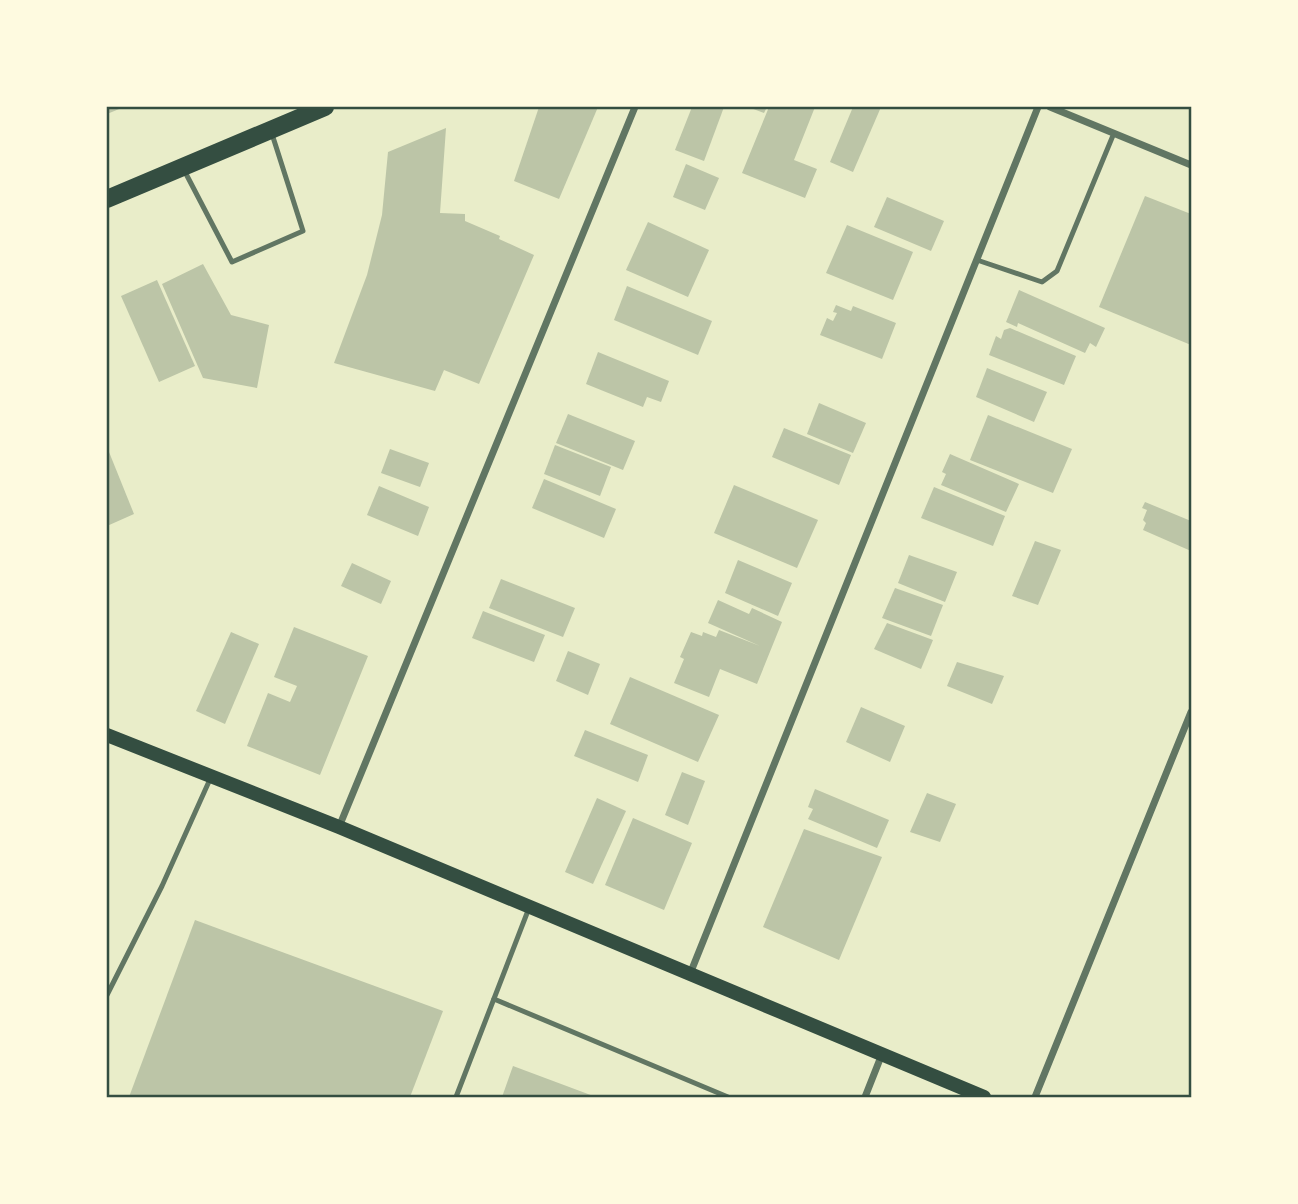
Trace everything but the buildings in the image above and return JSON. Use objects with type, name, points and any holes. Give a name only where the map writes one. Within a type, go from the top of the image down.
[{"type":"main road","points":[[107,199],[271,130],[314,109]]},
{"type":"main road","points":[[107,735],[339,827],[984,1097]]},
{"type":"street","points":[[339,827],[635,107]]},
{"type":"street","points":[[691,974],[1038,107]]},
{"type":"street","points":[[1050,107],[1191,165]]},
{"type":"street","points":[[1035,1097],[1191,712]]},
{"type":"street","points":[[865,1097],[882,1054]]},
{"type":"lane","points":[[182,167],[232,262],[303,232],[271,130]]},
{"type":"lane","points":[[977,260],[1042,282],[1057,271],[1114,133]]},
{"type":"lane","points":[[107,995],[162,886],[211,777]]},
{"type":"lane","points":[[456,1097],[530,906]]},
{"type":"lane","points":[[494,999],[727,1097]]}]
